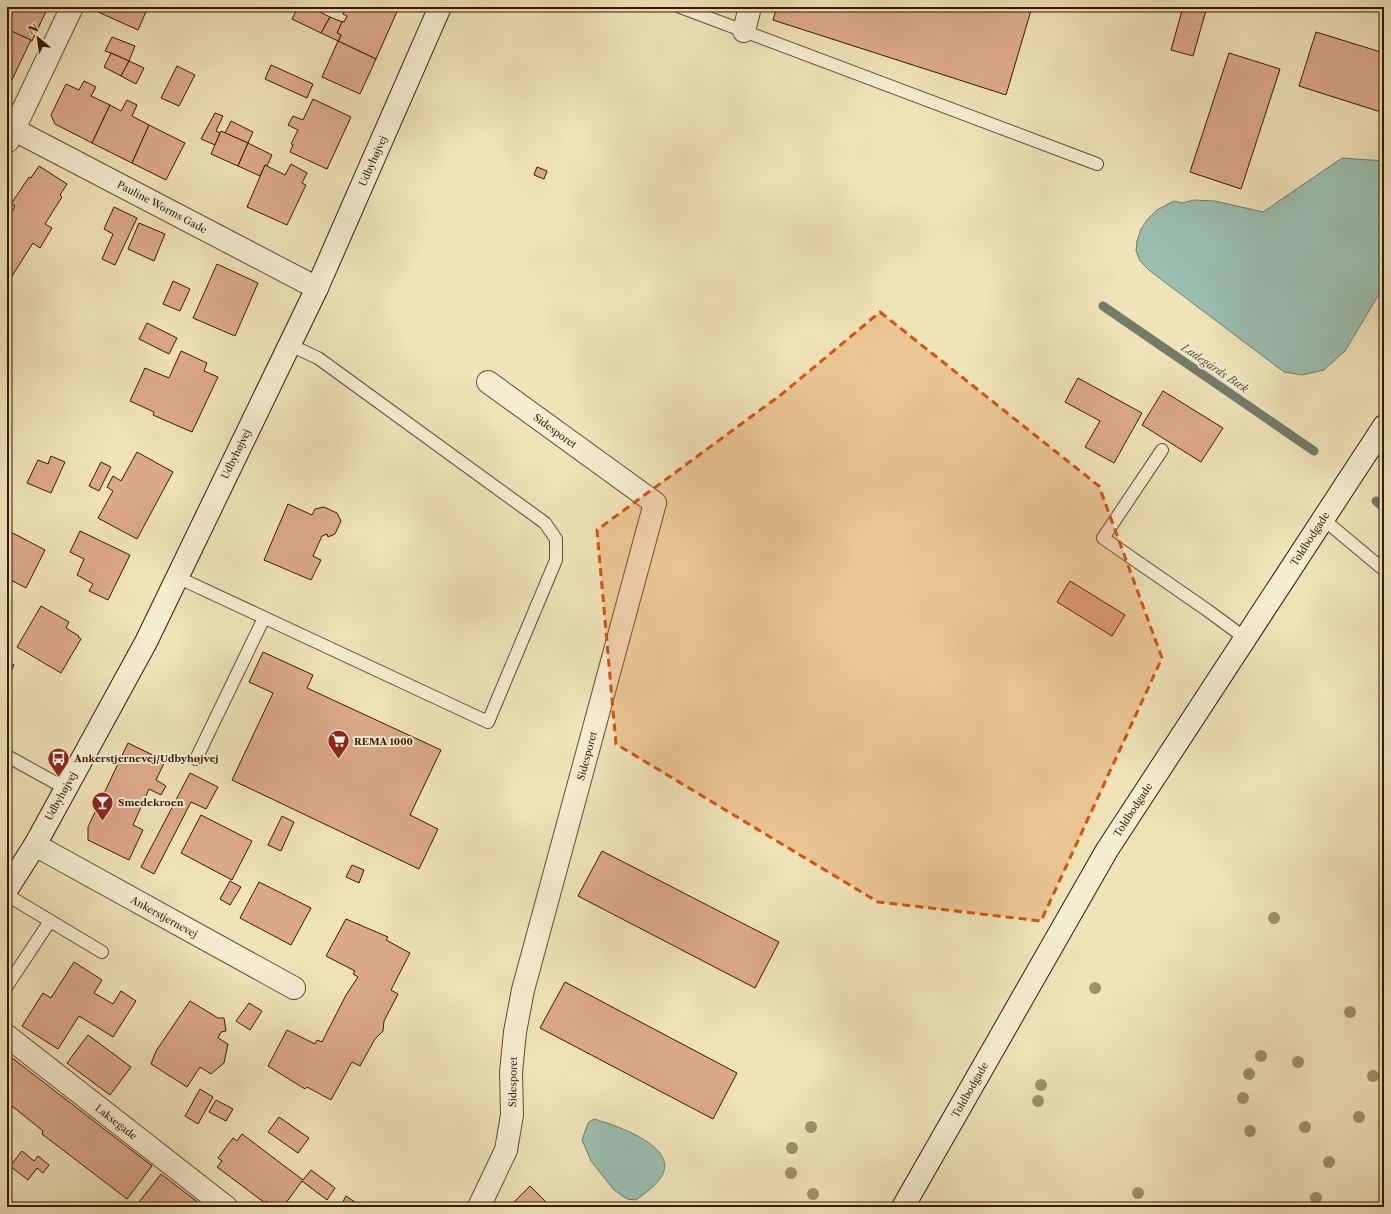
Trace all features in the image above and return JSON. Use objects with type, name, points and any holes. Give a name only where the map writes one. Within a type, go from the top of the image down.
[{"type":"street","points":[[9,132],[72,7]]},
{"type":"street","name":"Udbyhøjvej","points":[[7,889],[35,845],[146,642],[317,288],[440,7]]},
{"type":"street","points":[[744,31],[750,7]]},
{"type":"street","name":"Pauline Worms Gade","points":[[9,132],[317,288]]},
{"type":"street","name":"Sidesporet","points":[[479,1207],[506,1150],[512,1115],[510,1072],[515,1032],[523,990],[655,503],[488,382]]},
{"type":"street","name":"Toldbodgade","points":[[903,1207],[1107,850],[1384,426]]},
{"type":"street","name":"Ankerstjernevej","points":[[35,845],[294,988]]},
{"type":"street","name":"Laksegade","points":[[7,1036],[226,1207]]},
{"type":"lane","points":[[680,7],[1097,164]]},
{"type":"lane","points":[[177,577],[488,722],[556,560],[556,539],[546,523],[318,358],[290,345]]},
{"type":"lane","points":[[1162,450],[1103,538],[1245,638]]},
{"type":"lane","points":[[1323,519],[1384,570]]},
{"type":"lane","points":[[196,759],[264,618]]},
{"type":"lane","points":[[7,756],[65,788]]},
{"type":"lane","points":[[7,895],[102,952]]},
{"type":"lane","points":[[7,986],[50,921]]},
{"type":"highlighted area","points":[[880,312],[1099,486],[1162,658],[1041,921],[878,902],[616,744],[597,530],[782,394]]},
{"type":"shaded area","points":[[1342,158],[1384,161],[1384,286],[1345,351],[1324,370],[1302,375],[1284,372],[1150,271],[1140,261],[1136,251],[1137,241],[1141,229],[1147,220],[1157,210],[1174,201],[1182,203],[1194,200],[1215,201],[1263,212]]},
{"type":"shaded area","points":[[594,1119],[631,1132],[655,1148],[663,1158],[665,1168],[659,1180],[636,1200],[627,1199],[614,1190],[591,1161],[582,1140],[588,1123]]},
{"type":"building","points":[[7,7],[48,7],[32,41],[7,29]]},
{"type":"building","points":[[98,7],[148,7],[138,30],[96,11]]},
{"type":"building","points":[[298,7],[310,7],[330,17],[321,33],[292,19]]},
{"type":"building","points":[[346,7],[399,7],[376,59],[338,41],[341,35],[337,33],[342,21],[344,22],[347,16],[343,14]]},
{"type":"building","points":[[777,7],[1032,7],[1006,95],[773,20]]},
{"type":"building","points":[[1183,7],[1207,7],[1193,56],[1171,50]]},
{"type":"building","points":[[330,17],[342,22],[337,33],[341,35],[338,41],[321,33]]},
{"type":"building","points":[[7,29],[31,40],[7,90]]},
{"type":"building","points":[[1316,32],[1384,53],[1384,113],[1299,86]]},
{"type":"building","points":[[112,37],[135,46],[129,61],[105,51]]},
{"type":"building","points":[[338,41],[376,59],[360,94],[322,77]]},
{"type":"building","points":[[111,53],[129,61],[121,76],[104,67]]},
{"type":"building","points":[[1229,53],[1280,69],[1241,189],[1190,172]]},
{"type":"building","points":[[129,61],[144,68],[136,84],[121,76]]},
{"type":"building","points":[[271,65],[313,84],[307,98],[265,79]]},
{"type":"building","points":[[177,66],[195,75],[179,106],[161,98]]},
{"type":"building","points":[[84,81],[96,87],[91,96],[110,105],[92,143],[55,124],[51,115],[66,84],[79,90]]},
{"type":"building","points":[[313,99],[351,117],[327,169],[290,152],[293,145],[291,144],[298,130],[288,125],[293,116],[303,120]]},
{"type":"building","points":[[127,100],[137,105],[132,116],[149,125],[132,163],[92,143],[110,105],[121,111]]},
{"type":"building","points":[[215,113],[223,116],[216,131],[220,133],[215,145],[201,139]]},
{"type":"building","points":[[231,121],[253,132],[248,143],[225,133]]},
{"type":"building","points":[[149,125],[185,143],[166,180],[132,163]]},
{"type":"building","points":[[221,131],[248,143],[238,166],[211,154]]},
{"type":"building","points":[[248,143],[272,155],[260,176],[238,166]]},
{"type":"building","points":[[291,164],[307,173],[302,183],[306,185],[287,225],[247,207],[265,165],[285,175]]},
{"type":"building","points":[[39,166],[67,184],[60,195],[62,197],[45,224],[52,228],[40,248],[33,243],[7,284],[7,219],[15,206],[11,204],[29,177],[31,178]]},
{"type":"building","points":[[537,167],[547,171],[544,179],[534,175]]},
{"type":"building","points":[[114,207],[137,218],[115,265],[102,259],[113,234],[104,229]]},
{"type":"building","points":[[139,223],[165,234],[154,261],[128,249]]},
{"type":"building","points":[[217,264],[258,283],[235,336],[193,318]]},
{"type":"building","points":[[173,281],[190,289],[180,311],[163,304]]},
{"type":"building","points":[[147,323],[177,338],[169,354],[139,339]]},
{"type":"building","points":[[181,351],[207,363],[204,371],[218,377],[192,432],[153,415],[154,412],[130,401],[145,368],[169,378]]},
{"type":"building","points":[[1078,378],[1142,413],[1114,463],[1085,447],[1100,421],[1065,402]]},
{"type":"building","points":[[1163,391],[1223,428],[1201,462],[1142,425]]},
{"type":"building","points":[[137,452],[173,472],[137,539],[98,518],[113,491],[107,487],[113,476],[121,481]]},
{"type":"building","points":[[51,456],[65,462],[51,493],[27,483],[38,460],[48,464]]},
{"type":"building","points":[[101,462],[111,467],[99,491],[89,486]]},
{"type":"building","points":[[288,504],[312,515],[315,509],[324,507],[337,513],[341,521],[335,534],[328,537],[327,534],[322,536],[313,556],[321,560],[311,580],[264,560]]},
{"type":"building","points":[[7,530],[45,550],[26,588],[7,578]]},
{"type":"building","points":[[80,531],[130,555],[108,600],[89,591],[93,584],[77,575],[84,559],[70,552]]},
{"type":"building","points":[[1070,581],[1125,615],[1112,636],[1057,602]]},
{"type":"building","points":[[41,606],[69,622],[66,628],[79,636],[78,637],[81,639],[61,673],[17,647]]},
{"type":"building","name":"REMA 1000","points":[[263,652],[313,675],[307,688],[441,750],[410,815],[438,829],[419,869],[232,780],[273,693],[249,682]]},
{"type":"building","points":[[7,661],[14,665],[7,679]]},
{"type":"building","points":[[128,743],[165,761],[156,780],[166,786],[161,795],[149,789],[133,825],[143,830],[129,860],[88,840],[88,827]]},
{"type":"building","points":[[190,773],[218,787],[206,809],[191,802],[154,874],[141,867]]},
{"type":"building","points":[[201,815],[252,841],[232,880],[181,853]]},
{"type":"building","points":[[282,816],[294,822],[281,851],[268,845]]},
{"type":"building","points":[[602,851],[779,942],[755,988],[578,896]]},
{"type":"building","points":[[352,865],[364,870],[359,883],[346,877]]},
{"type":"building","points":[[230,881],[241,887],[230,905],[220,899]]},
{"type":"building","points":[[259,882],[311,908],[291,945],[240,918]]},
{"type":"building","points":[[346,919],[388,937],[386,940],[410,953],[391,990],[398,994],[384,1021],[383,1031],[375,1039],[360,1066],[352,1062],[331,1100],[307,1087],[305,1089],[268,1066],[287,1030],[315,1044],[317,1040],[322,1042],[346,995],[358,977],[353,974],[355,971],[326,956]]},
{"type":"building","points":[[74,962],[102,980],[94,993],[113,1004],[121,991],[136,1001],[113,1037],[79,1016],[58,1049],[22,1026],[43,993],[51,998]]},
{"type":"building","points":[[565,982],[737,1073],[713,1119],[540,1028]]},
{"type":"building","points":[[190,1001],[218,1018],[224,1018],[226,1031],[221,1032],[218,1038],[228,1044],[224,1063],[211,1074],[200,1067],[187,1087],[151,1064],[156,1051]]},
{"type":"building","points":[[249,1003],[262,1011],[250,1030],[236,1021]]},
{"type":"building","points":[[88,1035],[131,1067],[110,1095],[67,1063]]},
{"type":"building","points":[[7,1054],[152,1166],[127,1199],[42,1134],[43,1131],[7,1102]]},
{"type":"building","points":[[200,1089],[213,1097],[198,1124],[185,1116]]},
{"type":"building","points":[[216,1100],[233,1109],[226,1121],[209,1112]]},
{"type":"building","points":[[279,1117],[309,1138],[298,1153],[268,1132]]},
{"type":"building","points":[[242,1134],[303,1180],[311,1170],[335,1188],[327,1200],[302,1181],[283,1207],[274,1207],[266,1201],[265,1203],[217,1167],[222,1161],[218,1158],[233,1138],[237,1141]]},
{"type":"building","points":[[22,1151],[34,1161],[38,1156],[49,1165],[43,1173],[37,1168],[28,1180],[10,1166]]},
{"type":"building","points":[[161,1174],[204,1207],[137,1207],[136,1206]]},
{"type":"building","points":[[530,1186],[551,1207],[509,1207]]},
{"type":"building","points":[[346,1196],[362,1207],[340,1207]]},
{"type":"building","points":[[7,1197],[18,1207],[7,1207]]},
{"type":"waterway","name":"Ladegårds Bæk","points":[[1103,306],[1314,451]]},
{"type":"waterway","name":"Ladegårds Bæk","points":[[1376,501],[1384,508]]},
{"type":"place","name":"REMA 1000","points":[[338,760]]},
{"type":"place","name":"Ankerstjernevej/Udbyhøjvej","points":[[58,778]]},
{"type":"place","name":"Smedekroen","points":[[103,822]]}]
